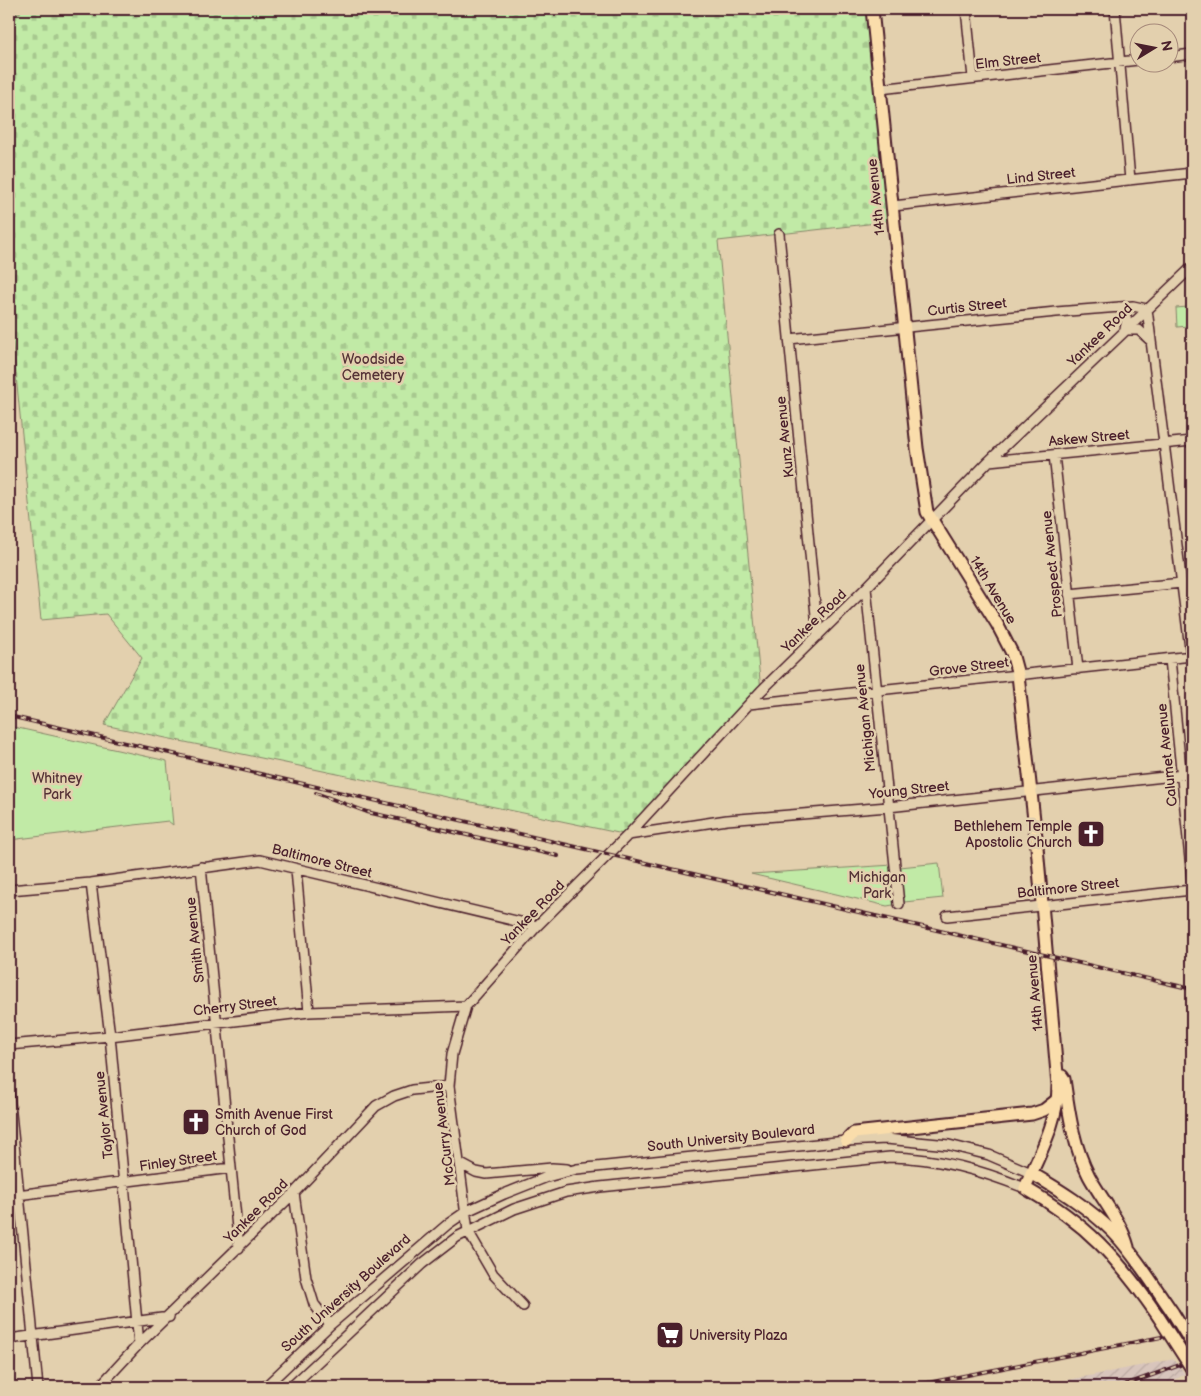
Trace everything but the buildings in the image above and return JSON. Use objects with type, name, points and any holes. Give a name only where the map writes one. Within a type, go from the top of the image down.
[{"type":"main road","name":"14th Avenue","points":[[872,9],[917,448],[925,504],[932,521],[997,624],[1012,654],[1018,675],[1032,790],[1058,1099],[1049,1132],[1025,1188]]},
{"type":"main road","points":[[1056,1069],[1064,1079],[1071,1127],[1079,1153],[1090,1178],[1124,1232],[1128,1249]]},
{"type":"main road","points":[[846,1141],[854,1133],[1032,1114],[1044,1110],[1058,1099]]},
{"type":"main road","name":"South University Boulevard","points":[[1031,1173],[1080,1204],[1112,1231],[1128,1249],[1173,1313],[1192,1344]]},
{"type":"main road","name":"South University Boulevard","points":[[1025,1188],[1058,1208],[1106,1247],[1134,1281],[1192,1369]]},
{"type":"street","points":[[966,9],[973,78]]},
{"type":"street","points":[[1114,9],[1130,180]]},
{"type":"street","points":[[1178,56],[1192,54]]},
{"type":"street","name":"Elm Street","points":[[880,89],[1128,61]]},
{"type":"street","name":"Lind Street","points":[[893,206],[1192,173]]},
{"type":"street","name":"Kunz Avenue","points":[[780,234],[818,636]]},
{"type":"street","name":"Yankee Road","points":[[466,1006],[537,926],[628,835],[749,704],[866,588],[989,461],[1192,267]]},
{"type":"street","name":"Curtis Street","points":[[790,339],[1119,307],[1133,306],[1147,309]]},
{"type":"street","points":[[1119,307],[1125,312],[1127,319],[1124,330],[1138,330],[1151,341]]},
{"type":"street","points":[[1147,309],[1182,583],[1188,600],[1192,656]]},
{"type":"street","name":"Askew Street","points":[[989,461],[1192,441]]},
{"type":"street","name":"Prospect Avenue","points":[[1054,455],[1078,670]]},
{"type":"street","points":[[1069,594],[1182,583]]},
{"type":"street","name":"Michigan Avenue","points":[[866,588],[899,904]]},
{"type":"street","name":"Grove Street","points":[[749,704],[1078,670],[1192,656]]},
{"type":"street","name":"Calumet Avenue","points":[[1170,659],[1188,774],[1192,879]]},
{"type":"street","name":"Young Street","points":[[628,835],[727,820],[888,807],[1188,774]]},
{"type":"street","name":"Baltimore Street","points":[[9,890],[91,883],[260,860],[537,926]]},
{"type":"street","name":"Smith Avenue","points":[[201,867],[218,1022],[238,1248]]},
{"type":"street","points":[[296,870],[309,1012]]},
{"type":"street","name":"Taylor Avenue","points":[[91,883],[110,1036],[139,1344]]},
{"type":"street","name":"Baltimore Street","points":[[948,916],[1192,890]]},
{"type":"street","name":"Cherry Street","points":[[9,1045],[110,1036],[309,1012],[466,1006]]},
{"type":"street","name":"McCurry Avenue","points":[[466,1006],[452,1054],[450,1086],[468,1232]]},
{"type":"street","name":"Yankee Road","points":[[99,1387],[139,1344],[294,1193],[376,1106],[394,1096],[412,1090],[450,1086]]},
{"type":"street","points":[[9,1093],[13,1196],[33,1336],[38,1387]]},
{"type":"street","name":"South University Boulevard","points":[[265,1387],[330,1325],[430,1237],[466,1211],[547,1177],[577,1169],[846,1141],[886,1139],[949,1145],[989,1155],[1031,1173]]},
{"type":"street","name":"South University Boulevard","points":[[291,1387],[422,1264],[468,1232],[514,1209],[566,1192],[862,1158],[908,1157],[950,1162],[973,1168],[1025,1188]]},
{"type":"street","points":[[461,1164],[476,1172],[486,1174],[552,1168],[577,1169]]},
{"type":"street","name":"Finley Street","points":[[13,1196],[231,1168]]},
{"type":"street","points":[[294,1193],[306,1278],[314,1304],[330,1325]]},
{"type":"street","points":[[468,1232],[493,1274],[523,1306]]},
{"type":"street","points":[[9,1339],[169,1316]]},
{"type":"shaded area","points":[[1174,1359],[1185,1374],[1163,1387],[1033,1387]]},
{"type":"green space","name":"Woodside Cemetery","points":[[20,9],[872,9],[894,221],[718,241],[761,691],[628,835],[104,725],[142,658],[106,614],[41,620],[9,307],[9,13],[20,13]]},
{"type":"green space","points":[[1188,307],[1189,326],[1177,327],[1176,308]]},
{"type":"green space","name":"Whitney Park","points":[[9,726],[167,761],[173,825],[168,821],[9,840]]},
{"type":"green space","points":[[939,863],[943,898],[904,902],[900,867]]},
{"type":"green space","name":"Michigan Park","points":[[893,865],[899,904],[887,906],[751,874]]},
{"type":"railway","points":[[9,716],[1192,989]]},
{"type":"railway","points":[[316,793],[367,812],[558,856]]},
{"type":"railway","points":[[907,1387],[1192,1331]]},
{"type":"railway","points":[[1119,1387],[1180,1365]]},
{"type":"place","name":"Bethlehem Temple Apostolic Church","points":[[1091,834]]},
{"type":"place","name":"Smith Avenue First Church of God","points":[[196,1122]]},
{"type":"place","name":"University Plaza","points":[[670,1335]]}]
